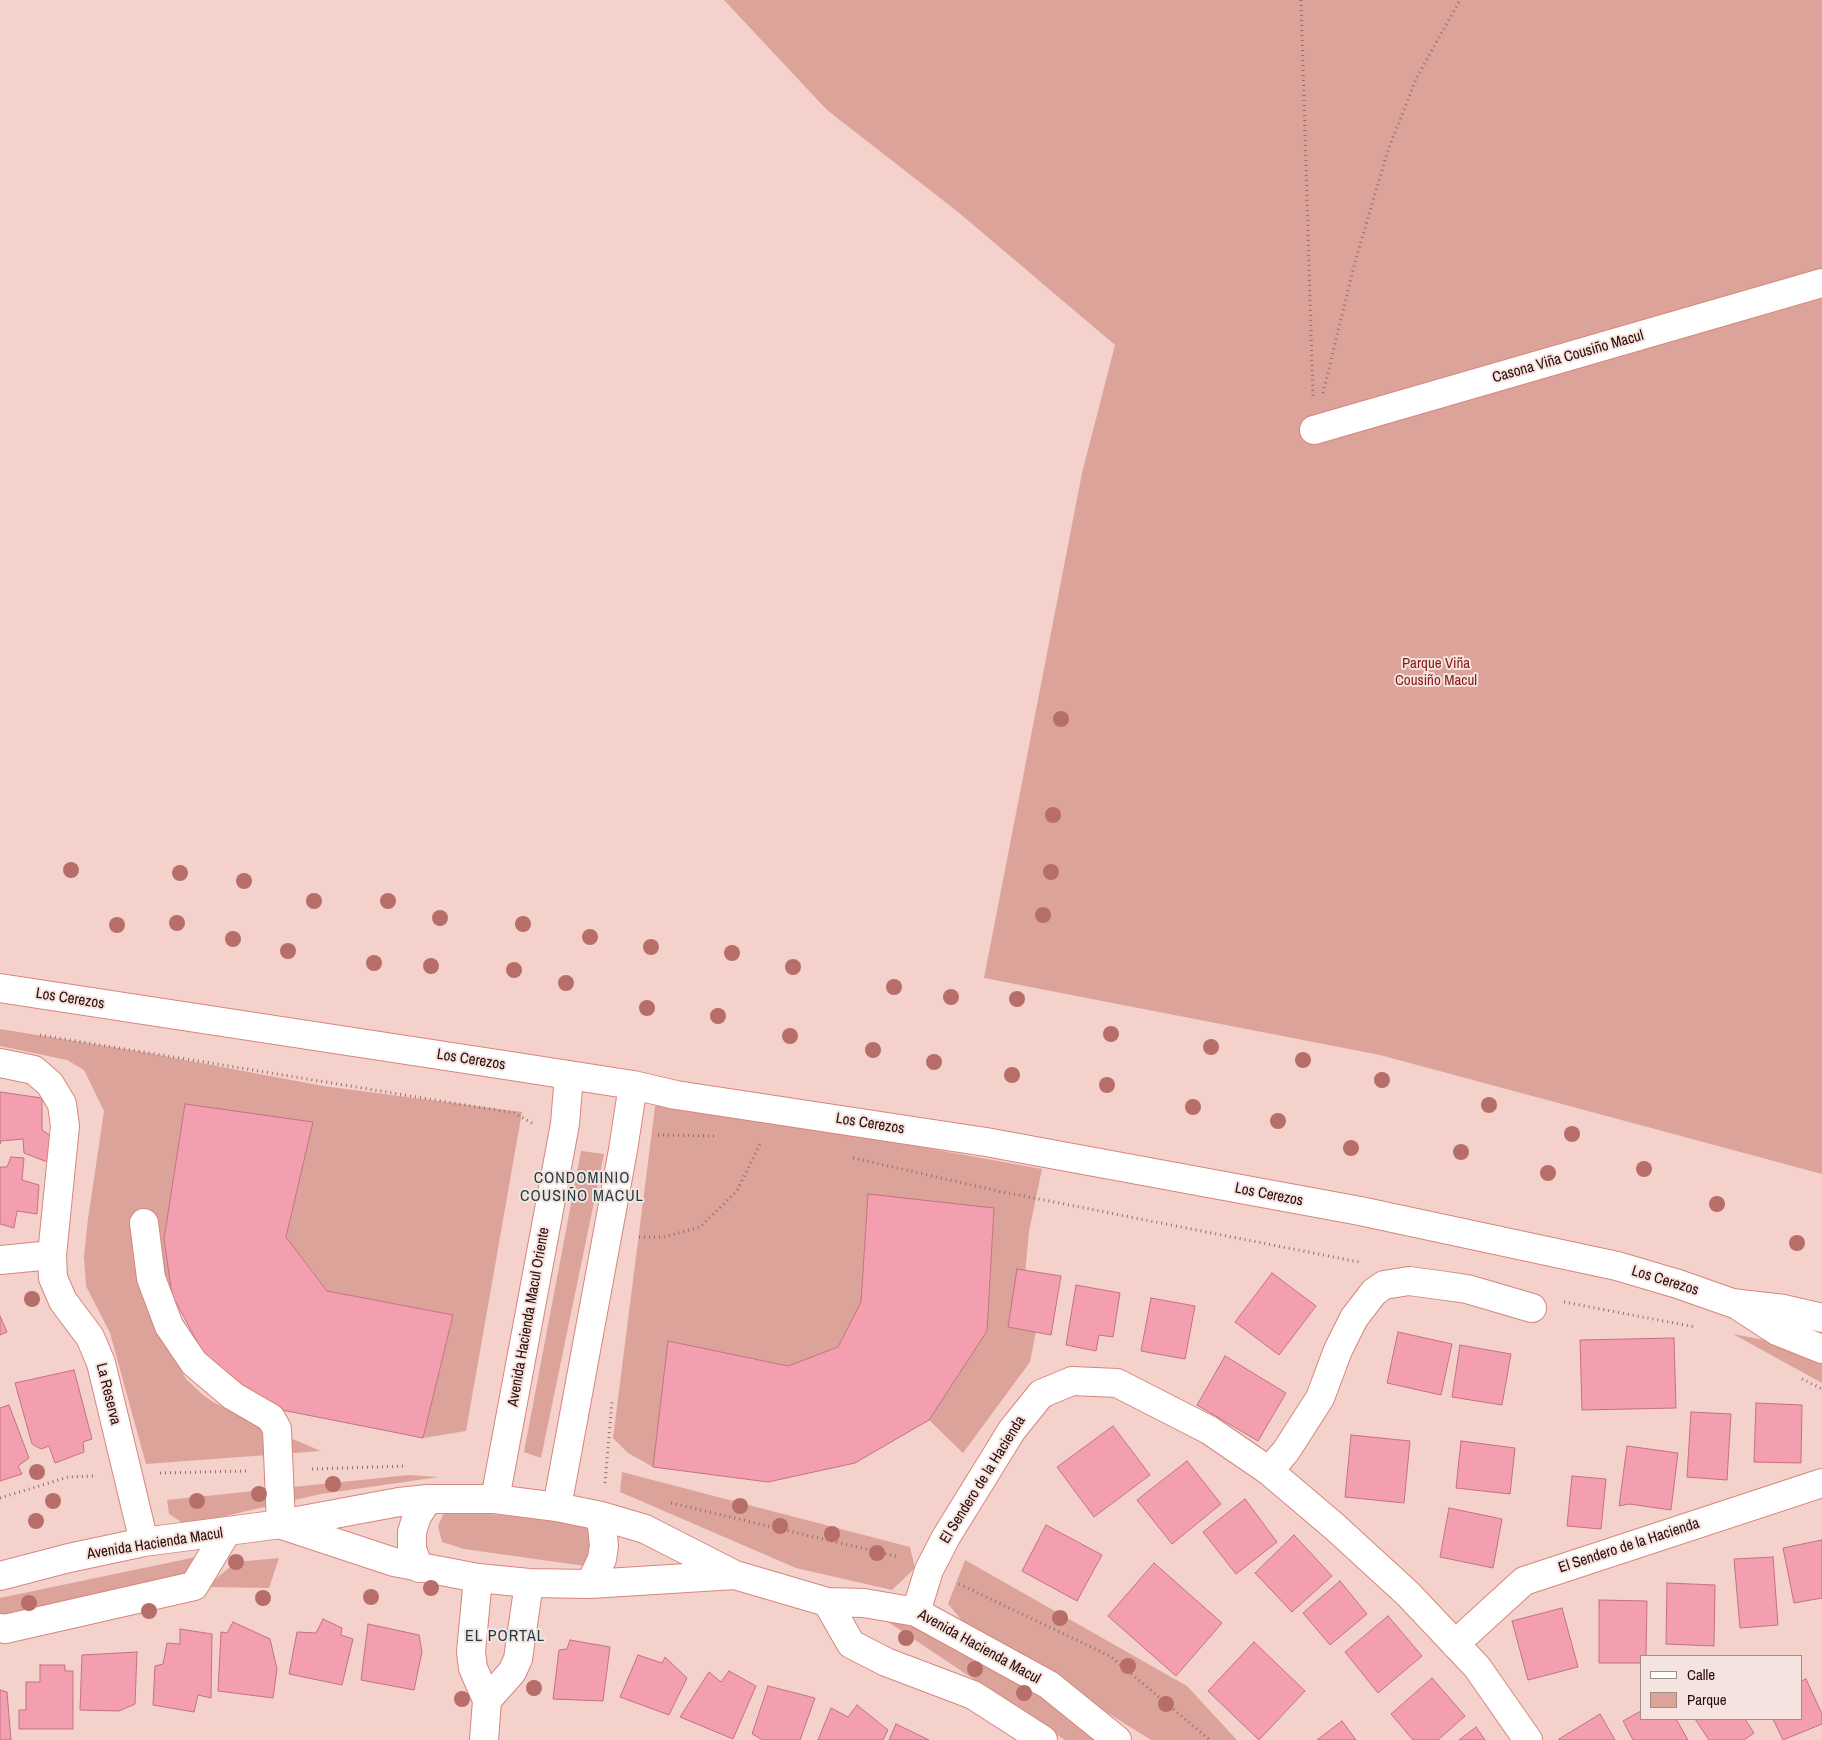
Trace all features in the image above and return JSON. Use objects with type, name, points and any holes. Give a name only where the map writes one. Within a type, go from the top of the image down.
[{"type":"street","name":"Casona Viña Cousiño Macul","points":[[1314,430],[1822,283]]},
{"type":"street","name":"Los Cerezos","points":[[0,988],[569,1075],[633,1085],[676,1095],[986,1142],[1360,1212],[1617,1266],[1732,1302],[1784,1309],[1822,1318]]},
{"type":"street","name":"La Reserva","points":[[0,1063],[34,1070],[50,1084],[62,1104],[65,1126],[52,1256],[53,1278],[63,1301],[90,1337],[101,1363],[144,1542]]},
{"type":"street","name":"Avenida Hacienda Macul Oriente","points":[[495,1499],[565,1124],[569,1075]]},
{"type":"street","points":[[557,1507],[623,1150],[633,1085]]},
{"type":"street","points":[[144,1223],[151,1278],[169,1326],[194,1363],[233,1396],[270,1418],[277,1429],[281,1524]]},
{"type":"street","points":[[0,1260],[52,1256]]},
{"type":"street","points":[[1269,1471],[1286,1451],[1320,1398],[1338,1350],[1354,1318],[1374,1292],[1384,1285],[1409,1281],[1467,1289],[1544,1304]]},
{"type":"street","name":"Los Cerezos","points":[[1732,1302],[1777,1331],[1822,1349]]},
{"type":"street","name":"El Sendero de la Hacienda","points":[[916,1612],[930,1570],[946,1537],[1012,1430],[1041,1394],[1072,1381],[1117,1383],[1210,1430],[1269,1471],[1335,1527],[1408,1594],[1477,1667],[1528,1740]]},
{"type":"street","name":"El Sendero de la Hacienda","points":[[1456,1644],[1524,1581],[1822,1483]]},
{"type":"street","points":[[419,1568],[412,1549],[412,1532],[417,1516],[428,1499]]},
{"type":"street","name":"Avenida Hacienda Macul","points":[[0,1576],[69,1558],[144,1542],[281,1524],[399,1502],[428,1499],[495,1499],[557,1507],[601,1516],[645,1529],[735,1575],[827,1602],[864,1603],[916,1612],[1049,1685],[1117,1740]]},
{"type":"street","points":[[590,1584],[602,1559],[604,1546],[601,1516]]},
{"type":"street","name":"Avenida Hacienda Macul","points":[[281,1524],[394,1562],[478,1578],[529,1583],[590,1584],[735,1575]]},
{"type":"street","points":[[0,1628],[6,1629],[194,1586],[226,1532]]},
{"type":"street","points":[[478,1578],[471,1652],[473,1668],[487,1700],[484,1740]]},
{"type":"street","points":[[487,1700],[512,1672],[518,1659],[529,1583]]},
{"type":"street","points":[[827,1602],[852,1644],[886,1662],[973,1695],[1043,1740]]},
{"type":"path","points":[[1302,0],[1314,430]]},
{"type":"path","points":[[1314,430],[1355,262],[1388,150],[1417,77],[1460,0]]},
{"type":"path","points":[[32,1034],[514,1113],[562,1140]]},
{"type":"path","points":[[655,1135],[715,1136]]},
{"type":"path","points":[[636,1237],[664,1237],[700,1227],[737,1191],[764,1137]]},
{"type":"path","points":[[848,1156],[998,1191],[1360,1262]]},
{"type":"path","points":[[1544,1304],[1703,1329]]},
{"type":"path","points":[[1801,1378],[1822,1389]]},
{"type":"path","points":[[605,1489],[612,1402]]},
{"type":"path","points":[[667,1502],[908,1559],[1110,1656],[1210,1740]]},
{"type":"green space","name":"Parque Viña Cousiño Macul","points":[[724,0],[1822,0],[1822,1174],[1380,1055],[984,978],[1082,473],[1115,345],[958,212],[827,110]]},
{"type":"green space","points":[[0,1029],[148,1053],[323,1086],[522,1112],[466,1431],[423,1438],[453,1315],[327,1291],[286,1237],[312,1125],[185,1104],[164,1239],[172,1295],[162,1301],[162,1336],[186,1379],[203,1395],[213,1402],[269,1429],[321,1451],[146,1464],[110,1333],[86,1286],[84,1256],[104,1111],[84,1070],[67,1060],[0,1046]]},
{"type":"green space","points":[[656,1099],[1042,1169],[1029,1231],[1024,1285],[1037,1326],[1030,1362],[963,1453],[929,1420],[987,1331],[994,1209],[868,1195],[861,1302],[838,1347],[788,1366],[668,1341],[653,1467],[628,1453],[613,1438]]},
{"type":"green space","points":[[581,1151],[604,1154],[541,1458],[524,1452]]},
{"type":"green space","points":[[1733,1334],[1822,1351],[1822,1383]]},
{"type":"green space","points":[[622,1472],[910,1547],[915,1568],[892,1590],[796,1568],[620,1492]]},
{"type":"green space","points":[[409,1475],[439,1477],[321,1494],[186,1525],[169,1514],[167,1500]]},
{"type":"green space","points":[[450,1510],[589,1524],[597,1542],[585,1566],[464,1549],[442,1542],[438,1526],[443,1515]]},
{"type":"green space","points":[[196,1557],[186,1588],[0,1621],[0,1598]]},
{"type":"green space","points":[[279,1558],[269,1588],[206,1587],[236,1562]]},
{"type":"green space","points":[[965,1560],[1187,1686],[1237,1740],[1151,1740],[964,1623],[948,1604]]},
{"type":"green space","points":[[914,1615],[1112,1740],[1065,1740],[879,1616]]},
{"type":"building","points":[[0,1092],[42,1098],[42,1130],[55,1139],[50,1163],[24,1153],[23,1139],[1,1141],[0,1144]]},
{"type":"building","points":[[185,1104],[313,1122],[286,1237],[327,1291],[453,1315],[423,1438],[272,1408],[212,1369],[172,1295],[164,1239]]},
{"type":"building","points":[[11,1157],[24,1158],[22,1180],[39,1185],[37,1214],[17,1211],[14,1228],[0,1224],[0,1167],[7,1167]]},
{"type":"building","points":[[868,1194],[994,1208],[987,1331],[929,1420],[855,1463],[768,1482],[653,1467],[668,1341],[788,1366],[838,1347],[861,1302]]},
{"type":"building","points":[[1017,1269],[1061,1276],[1051,1335],[1008,1327]]},
{"type":"building","points":[[1272,1273],[1316,1306],[1279,1355],[1235,1322]]},
{"type":"building","points":[[1076,1285],[1120,1293],[1113,1337],[1099,1335],[1096,1351],[1066,1345]]},
{"type":"building","points":[[1151,1298],[1195,1306],[1185,1359],[1141,1351]]},
{"type":"building","points":[[0,1316],[7,1332],[0,1335]]},
{"type":"building","points":[[1398,1332],[1452,1344],[1441,1395],[1387,1383]]},
{"type":"building","points":[[1674,1338],[1676,1408],[1582,1410],[1580,1340]]},
{"type":"building","points":[[1460,1345],[1511,1354],[1502,1405],[1452,1397]]},
{"type":"building","points":[[1225,1356],[1286,1393],[1258,1441],[1197,1405]]},
{"type":"building","points":[[74,1370],[92,1439],[83,1442],[84,1452],[55,1463],[49,1446],[41,1449],[32,1444],[15,1383]]},
{"type":"building","points":[[1756,1403],[1802,1405],[1801,1463],[1754,1462]]},
{"type":"building","points":[[9,1405],[29,1458],[18,1466],[22,1474],[0,1481],[0,1408]]},
{"type":"building","points":[[1691,1412],[1731,1414],[1727,1480],[1687,1477]]},
{"type":"building","points":[[1113,1426],[1150,1475],[1094,1517],[1057,1467]]},
{"type":"building","points":[[1351,1435],[1410,1441],[1404,1503],[1345,1497]]},
{"type":"building","points":[[1461,1441],[1515,1448],[1510,1494],[1456,1488]]},
{"type":"building","points":[[1627,1446],[1678,1453],[1671,1510],[1629,1504],[1619,1506]]},
{"type":"building","points":[[1187,1461],[1221,1504],[1172,1544],[1137,1500]]},
{"type":"building","points":[[1572,1476],[1606,1479],[1601,1529],[1567,1526]]},
{"type":"building","points":[[1245,1499],[1277,1542],[1236,1574],[1203,1532]]},
{"type":"building","points":[[1449,1508],[1502,1519],[1493,1568],[1440,1557]]},
{"type":"building","points":[[1046,1525],[1102,1555],[1077,1601],[1022,1571]]},
{"type":"building","points":[[1294,1535],[1332,1576],[1292,1612],[1255,1573]]},
{"type":"building","points":[[1822,1540],[1822,1598],[1794,1603],[1783,1548]]},
{"type":"building","points":[[1773,1557],[1778,1625],[1740,1628],[1734,1559]]},
{"type":"building","points":[[1154,1563],[1222,1623],[1176,1676],[1108,1616]]},
{"type":"building","points":[[1340,1581],[1367,1614],[1330,1645],[1303,1613]]},
{"type":"building","points":[[1667,1583],[1715,1585],[1714,1646],[1666,1644]]},
{"type":"building","points":[[1599,1600],[1647,1601],[1646,1655],[1640,1655],[1640,1663],[1599,1663]]},
{"type":"building","points":[[1562,1608],[1578,1667],[1528,1680],[1512,1621]]},
{"type":"building","points":[[1388,1616],[1422,1656],[1378,1693],[1345,1652]]},
{"type":"building","points":[[323,1619],[342,1628],[341,1635],[353,1639],[342,1685],[289,1674],[297,1632],[316,1633]]},
{"type":"building","points":[[233,1622],[270,1639],[277,1669],[273,1698],[218,1691],[221,1632],[227,1633]]},
{"type":"building","points":[[368,1624],[419,1635],[422,1652],[414,1690],[361,1680]]},
{"type":"building","points":[[180,1629],[212,1634],[211,1698],[198,1695],[194,1712],[153,1705],[155,1666],[163,1664],[167,1643],[180,1644]]},
{"type":"building","points":[[570,1640],[610,1647],[603,1701],[553,1699],[559,1650],[567,1649]]},
{"type":"building","points":[[1254,1642],[1305,1691],[1259,1740],[1208,1691]]},
{"type":"building","points":[[137,1652],[135,1704],[119,1711],[80,1710],[82,1655]]},
{"type":"building","points":[[638,1655],[662,1663],[665,1657],[687,1678],[669,1715],[620,1697]]},
{"type":"building","points":[[40,1665],[65,1665],[65,1671],[73,1671],[73,1729],[19,1729],[19,1710],[26,1710],[26,1682],[40,1682]]},
{"type":"building","points":[[729,1671],[756,1686],[733,1739],[680,1717],[709,1672],[721,1682]]},
{"type":"building","points":[[1432,1678],[1465,1716],[1438,1740],[1413,1740],[1391,1714]]},
{"type":"building","points":[[1806,1679],[1822,1714],[1822,1724],[1783,1740],[1773,1720],[1802,1720],[1802,1681]]},
{"type":"building","points":[[768,1686],[815,1698],[800,1740],[763,1740],[752,1734]]},
{"type":"building","points":[[0,1690],[7,1692],[11,1740],[0,1740]]},
{"type":"building","points":[[857,1705],[888,1730],[883,1740],[818,1740],[831,1708],[848,1717]]},
{"type":"building","points":[[1640,1712],[1640,1720],[1677,1720],[1688,1740],[1633,1740],[1623,1721]]},
{"type":"building","points":[[1600,1714],[1615,1740],[1559,1740],[1559,1739]]},
{"type":"building","points":[[1696,1720],[1746,1720],[1754,1733],[1744,1740],[1709,1740]]},
{"type":"building","points":[[1342,1721],[1356,1740],[1317,1740]]},
{"type":"building","points":[[896,1724],[929,1740],[889,1740]]},
{"type":"building","points":[[1476,1727],[1485,1740],[1459,1740]]},
{"type":"district","name":"CONDOMINIO COUSIÑO MACUL","points":[[582,1188]]},
{"type":"district","name":"EL PORTAL","points":[[505,1637]]}]
